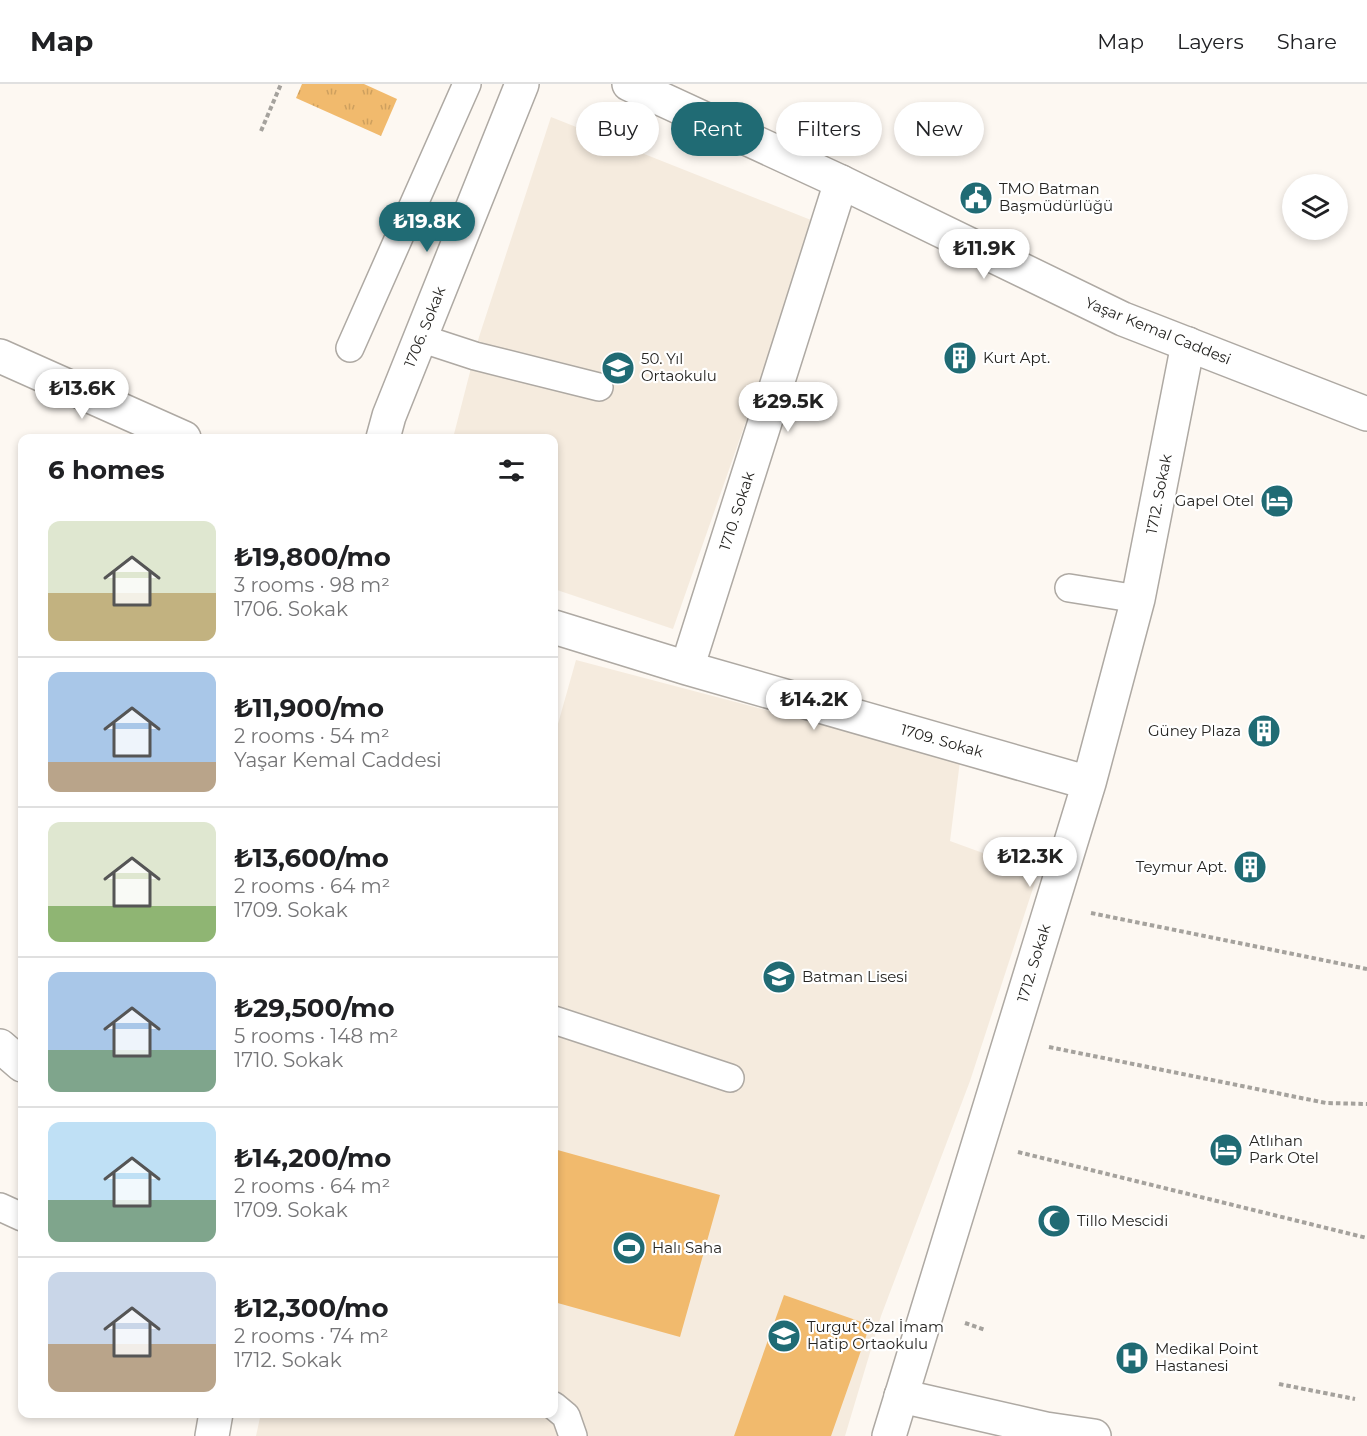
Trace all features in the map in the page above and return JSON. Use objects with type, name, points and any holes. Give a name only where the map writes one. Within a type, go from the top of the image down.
[{"type":"street","name":"1706. Sokak","points":[[384,434],[420,338],[522,84]]},
{"type":"street","name":"Yaşar Kemal Caddesi","points":[[628,84],[841,182],[1123,319],[1367,414]]},
{"type":"street","name":"1710. Sokak","points":[[687,668],[841,182]]},
{"type":"street","name":"1712. Sokak","points":[[889,1436],[1089,783],[1138,599],[1188,344]]},
{"type":"street","points":[[0,356],[175,434]]},
{"type":"street","name":"1709. Sokak","points":[[558,628],[687,668],[1089,783]]},
{"type":"street","points":[[0,1046],[18,1062]]},
{"type":"street","points":[[901,1396],[1046,1429],[1094,1436]]},
{"type":"street","points":[[212,1436],[215,1418]]},
{"type":"lane","points":[[350,348],[467,84]]},
{"type":"lane","points":[[420,338],[475,356],[599,387]]},
{"type":"lane","points":[[1069,588],[1138,599]]},
{"type":"lane","points":[[558,1021],[730,1078]]},
{"type":"lane","points":[[0,1207],[18,1215]]},
{"type":"lane","points":[[558,1409],[566,1416],[573,1436]]},
{"type":"path","points":[[261,131],[281,84]]},
{"type":"path","points":[[1052,905],[1367,969]]},
{"type":"path","points":[[1010,1040],[1326,1103],[1367,1104]]},
{"type":"path","points":[[979,1143],[1270,1212],[1367,1238]]},
{"type":"path","points":[[1279,1384],[1355,1399]]},
{"type":"shaded area","name":"50. Yıl Ortaokulu","points":[[551,117],[576,127],[576,156],[649,156],[816,222],[673,629],[558,590],[558,434],[454,434],[479,337]]},
{"type":"shaded area","name":"Batman Lisesi","points":[[576,660],[960,761],[950,841],[1038,873],[970,1081],[881,1316],[845,1436],[256,1436],[260,1418],[558,1418],[558,724]]},
{"type":"green space","points":[[302,84],[364,84],[397,99],[381,136],[296,98]]},
{"type":"green space","name":"Halı Saha","points":[[558,1150],[720,1195],[680,1337],[558,1303]]},
{"type":"green space","points":[[784,1295],[870,1325],[831,1436],[734,1436]]},
{"type":"place","name":"TMO Batman Başmüdürlüğü","points":[[976,198]]},
{"type":"place","name":"Kurt Apt.","points":[[960,358]]},
{"type":"place","name":"50. Yıl Ortaokulu","points":[[618,368]]},
{"type":"place","name":"Gapel Otel","points":[[1277,501]]},
{"type":"place","name":"Güney Plaza","points":[[1264,731]]},
{"type":"place","name":"Teymur Apt.","points":[[1250,867]]},
{"type":"place","name":"Batman Lisesi","points":[[779,977]]},
{"type":"place","name":"Atlıhan Park Otel","points":[[1226,1150]]},
{"type":"place","name":"Tillo Mescidi","points":[[1054,1221]]},
{"type":"place","name":"Halı Saha","points":[[629,1248]]},
{"type":"place","name":"Turgut Özal İmam Hatip Ortaokulu","points":[[784,1336]]},
{"type":"place","name":"Medikal Point Hastanesi","points":[[1132,1358]]}]
